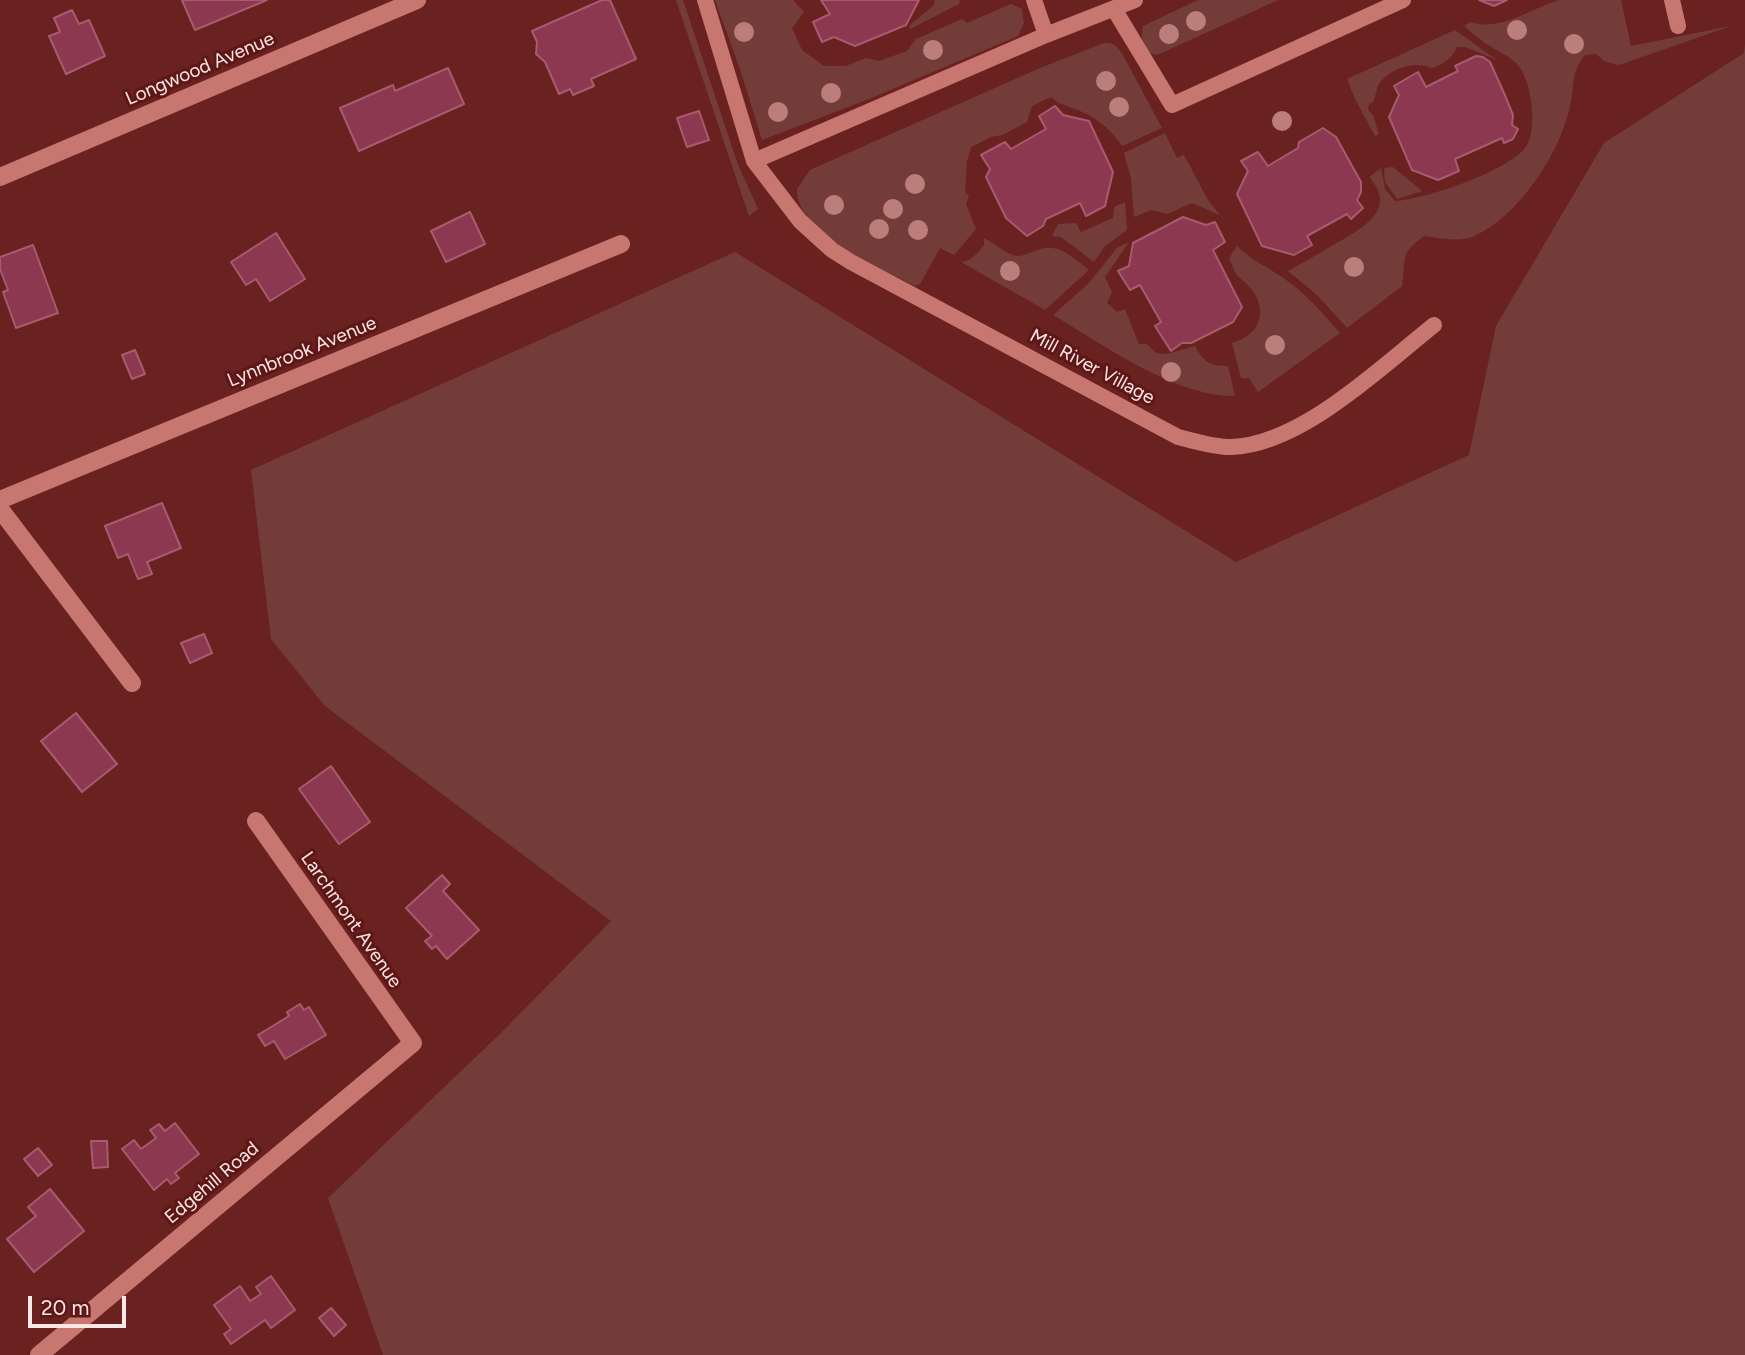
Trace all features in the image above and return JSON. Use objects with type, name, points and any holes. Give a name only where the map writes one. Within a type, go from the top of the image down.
[{"type":"street","name":"Longwood Avenue","points":[[0,177],[416,0]]},
{"type":"street","name":"Lynnbrook Avenue","points":[[0,500],[621,244]]},
{"type":"street","points":[[0,509],[132,683]]},
{"type":"street","name":"Larchmont Avenue","points":[[256,821],[413,1043]]},
{"type":"street","name":"Edgehill Road","points":[[39,1355],[413,1043]]},
{"type":"lane","name":"Mill River Village","points":[[705,0],[754,161],[800,221],[832,250],[851,262],[1178,437],[1230,447],[1279,436],[1336,402],[1434,324]]},
{"type":"lane","points":[[1034,0],[1046,35]]},
{"type":"lane","points":[[754,161],[1046,35],[1135,0]]},
{"type":"lane","points":[[1114,9],[1166,108],[1403,0]]},
{"type":"lane","points":[[1672,0],[1678,26]]},
{"type":"shaded area","points":[[676,0],[683,0],[738,165],[758,209],[749,216]]},
{"type":"shaded area","points":[[715,0],[793,0],[804,12],[792,28],[802,50],[824,66],[846,66],[866,58],[879,61],[907,51],[916,39],[962,19],[967,23],[1011,4],[1022,9],[1024,23],[1018,36],[869,99],[762,140]]},
{"type":"shaded area","points":[[935,0],[960,0],[959,4],[910,29],[909,26],[934,5]]},
{"type":"shaded area","points":[[1198,0],[1278,0],[1157,55],[1149,53],[1143,40],[1143,26]]},
{"type":"shaded area","points":[[1559,0],[1621,0],[1631,46],[1731,26],[1619,65],[1604,61],[1596,54],[1585,55],[1575,74],[1570,106],[1557,144],[1521,200],[1489,228],[1472,237],[1442,239],[1424,236],[1407,253],[1402,286],[1347,328],[1317,295],[1288,271],[1356,232],[1373,217],[1380,199],[1369,177],[1381,168],[1385,189],[1395,201],[1466,182],[1518,155],[1527,145],[1532,128],[1532,106],[1524,75],[1514,61],[1483,42],[1464,26],[1470,22],[1504,22]]},
{"type":"shaded area","points":[[1455,30],[1497,60],[1465,47],[1457,47],[1450,58],[1432,68],[1413,65],[1387,75],[1380,82],[1373,102],[1369,104],[1368,110],[1373,115],[1379,134],[1375,136],[1347,79]]},
{"type":"shaded area","points":[[1104,43],[1113,44],[1123,55],[1162,128],[1122,146],[1100,122],[1058,103],[1051,97],[1032,106],[1027,122],[971,147],[967,161],[965,192],[969,196],[966,204],[976,229],[954,255],[940,248],[920,284],[914,286],[843,247],[810,220],[800,205],[797,189],[810,170],[1040,68]]},
{"type":"shaded area","points":[[1745,44],[1745,1355],[383,1355],[328,1198],[501,1033],[611,921],[325,706],[271,639],[251,470],[735,252],[1236,562],[1469,455],[1496,326],[1604,143],[1744,53]]},
{"type":"shaded area","points":[[1165,133],[1177,158],[1184,155],[1208,200],[1220,215],[1192,203],[1167,214],[1151,210],[1134,217],[1131,178],[1124,153]]},
{"type":"shaded area","points":[[1393,167],[1422,191],[1397,199],[1385,182],[1384,168]]},
{"type":"shaded area","points":[[1125,202],[1127,230],[1105,246],[1094,262],[1061,237],[1052,236],[1058,224],[1076,223],[1081,232],[1113,218],[1114,207]]},
{"type":"shaded area","points":[[984,238],[1016,256],[1043,248],[1057,249],[1089,270],[1045,310],[961,262],[977,254],[984,245]]},
{"type":"shaded area","points":[[1129,242],[1105,277],[1112,292],[1107,303],[1117,312],[1125,309],[1139,344],[1147,344],[1156,353],[1167,354],[1195,346],[1208,362],[1228,366],[1235,396],[1212,394],[1165,379],[1117,354],[1053,315],[1088,284],[1117,248]]},
{"type":"shaded area","points":[[1237,246],[1301,292],[1340,333],[1258,392],[1249,378],[1241,378],[1232,343],[1252,332],[1260,313],[1255,295],[1236,273],[1229,258]]},
{"type":"building","points":[[182,0],[267,0],[195,30]]},
{"type":"building","points":[[602,0],[610,0],[636,59],[591,79],[594,86],[573,95],[570,89],[559,94],[545,62],[536,54],[537,42],[532,31]]},
{"type":"building","points":[[821,0],[919,0],[906,25],[855,46],[834,37],[822,42],[813,22],[830,14]]},
{"type":"building","points":[[1479,0],[1507,0],[1494,6]]},
{"type":"building","points":[[72,10],[79,24],[89,20],[105,56],[66,74],[49,36],[60,32],[54,18]]},
{"type":"building","points":[[1476,56],[1490,62],[1504,93],[1513,115],[1512,125],[1518,129],[1513,139],[1504,143],[1502,138],[1455,159],[1459,171],[1438,180],[1412,170],[1389,117],[1399,95],[1394,86],[1418,72],[1426,87],[1458,71],[1455,66]]},
{"type":"building","points":[[448,68],[464,104],[359,151],[340,108],[393,85],[395,91]]},
{"type":"building","points":[[1055,106],[1063,115],[1089,121],[1113,172],[1105,206],[1086,216],[1080,203],[1046,219],[1043,226],[1027,236],[1006,218],[986,177],[990,169],[981,155],[1005,142],[1011,149],[1046,129],[1039,116]]},
{"type":"building","points":[[699,111],[709,140],[687,147],[677,118]]},
{"type":"building","points":[[1323,128],[1336,137],[1361,182],[1361,192],[1357,200],[1363,208],[1351,219],[1347,214],[1307,236],[1312,245],[1294,255],[1262,246],[1237,194],[1248,171],[1241,161],[1258,152],[1268,166],[1298,148],[1299,142]]},
{"type":"building","points":[[470,212],[485,244],[446,262],[431,231]]},
{"type":"building","points":[[1183,217],[1206,225],[1215,222],[1225,242],[1213,250],[1242,307],[1233,322],[1191,343],[1182,343],[1171,351],[1155,326],[1161,322],[1140,285],[1130,290],[1118,271],[1129,266],[1133,243]]},
{"type":"building","points":[[276,233],[305,279],[270,301],[256,279],[246,285],[231,262]]},
{"type":"building","points":[[33,245],[58,313],[16,328],[3,292],[8,290],[0,269],[0,257]]},
{"type":"building","points":[[135,350],[145,374],[132,379],[122,355]]},
{"type":"building","points":[[162,503],[181,548],[147,562],[152,574],[138,579],[128,554],[118,558],[105,526]]},
{"type":"building","points":[[204,634],[212,653],[190,663],[181,643]]},
{"type":"building","points":[[76,713],[117,764],[82,792],[41,741]]},
{"type":"building","points":[[331,766],[370,822],[339,844],[299,789]]},
{"type":"building","points":[[442,875],[450,884],[443,891],[479,930],[447,959],[436,946],[432,949],[425,941],[432,936],[406,908]]},
{"type":"building","points":[[300,1004],[304,1010],[309,1007],[326,1035],[285,1059],[274,1041],[265,1046],[258,1035],[289,1016],[287,1012]]},
{"type":"building","points":[[175,1123],[199,1154],[175,1173],[179,1178],[171,1184],[167,1179],[154,1190],[122,1149],[134,1140],[141,1149],[156,1138],[150,1130],[159,1124],[165,1131]]},
{"type":"building","points":[[91,1141],[107,1141],[108,1167],[93,1168]]},
{"type":"building","points":[[38,1148],[52,1165],[38,1176],[24,1159]]},
{"type":"building","points":[[50,1189],[84,1231],[34,1272],[7,1239],[36,1216],[28,1207]]},
{"type":"building","points":[[271,1276],[295,1310],[271,1328],[265,1320],[231,1344],[224,1334],[231,1329],[214,1305],[240,1286],[250,1301],[261,1294],[256,1287]]},
{"type":"building","points":[[331,1308],[346,1325],[334,1336],[319,1318]]}]
